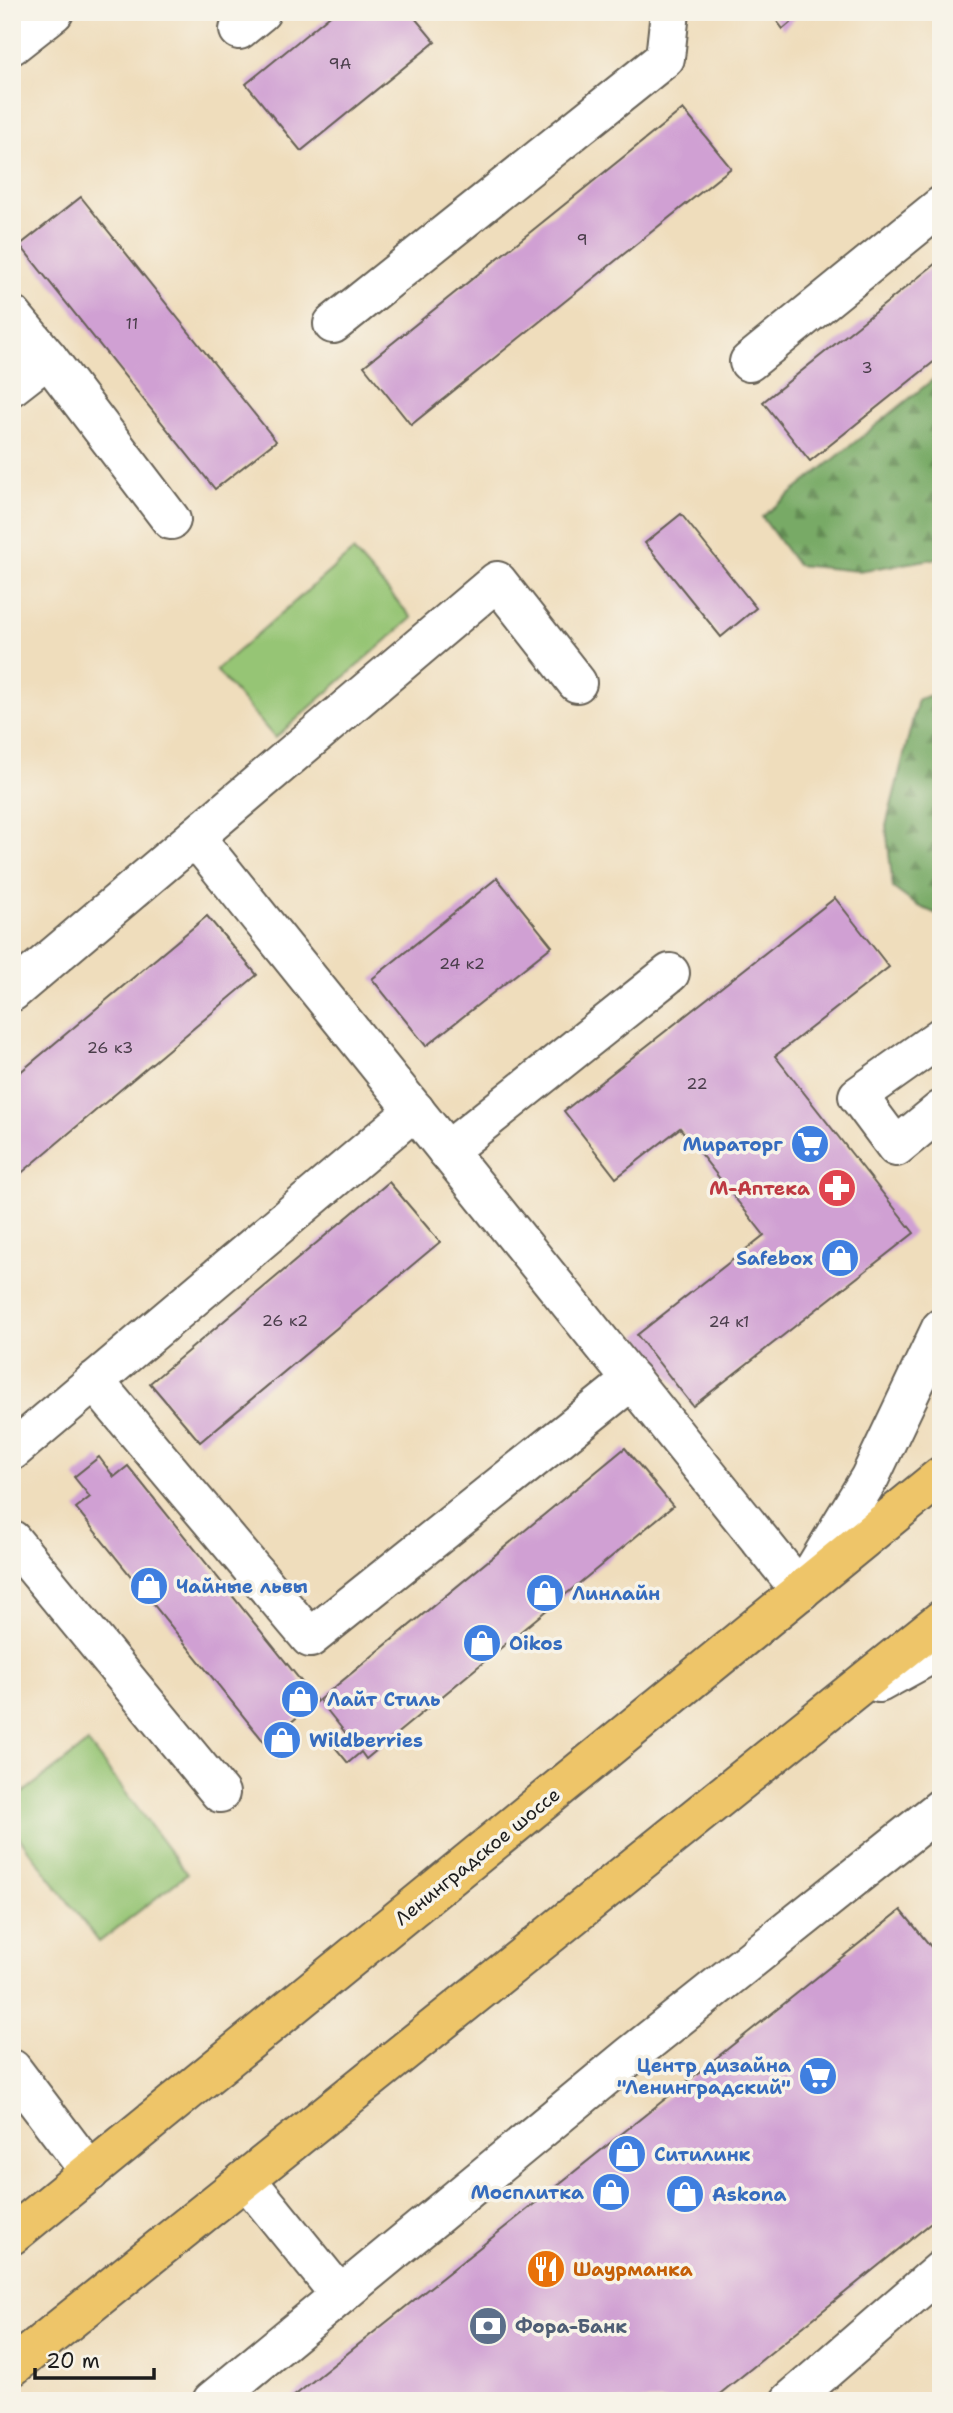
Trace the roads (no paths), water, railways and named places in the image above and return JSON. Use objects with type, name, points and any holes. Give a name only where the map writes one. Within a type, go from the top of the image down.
[{"type":"main road","name":"Ленинградское шоссе","points":[[12,2235],[941,1476]]},
{"type":"main road","points":[[12,2367],[941,1620]]},
{"type":"street","points":[[12,45],[54,12]]},
{"type":"street","points":[[333,324],[665,58],[670,12]]},
{"type":"street","points":[[749,362],[941,206]]},
{"type":"street","points":[[12,315],[171,520]]},
{"type":"street","points":[[12,386],[48,358]]},
{"type":"street","points":[[12,992],[497,581],[577,683]]},
{"type":"street","points":[[195,837],[801,1591],[870,1478],[941,1328]]},
{"type":"street","points":[[447,1151],[670,973]]},
{"type":"street","points":[[941,1037],[858,1097],[896,1146],[941,1110]]},
{"type":"street","points":[[12,1451],[415,1110]]},
{"type":"street","points":[[94,1381],[310,1638],[632,1380]]},
{"type":"street","points":[[12,1540],[220,1793]]},
{"type":"street","points":[[834,1707],[941,1649]]},
{"type":"street","points":[[212,2401],[620,2064],[941,1808]]},
{"type":"street","points":[[12,2069],[90,2172]]},
{"type":"street","points":[[246,2179],[340,2295]]},
{"type":"street","points":[[790,2401],[941,2270]]},
{"type":"place","name":"Мираторг","points":[[810,1144]]},
{"type":"place","name":"М-Аптека","points":[[837,1188]]},
{"type":"place","name":"Safebox","points":[[840,1258]]},
{"type":"place","name":"Чайные львы","points":[[149,1586]]},
{"type":"place","name":"Линлайн","points":[[545,1593]]},
{"type":"place","name":"Oikos","points":[[482,1643]]},
{"type":"place","name":"Лайт Стиль","points":[[300,1699]]},
{"type":"place","name":"Wildberries","points":[[282,1740]]},
{"type":"place","name":"Центр дизайна \"Ленинградский\"","points":[[818,2076]]},
{"type":"place","name":"Ситилинк","points":[[627,2154]]},
{"type":"place","name":"Мосплитка","points":[[611,2192]]},
{"type":"place","name":"Askona","points":[[685,2194]]},
{"type":"place","name":"Шаурманка","points":[[546,2269]]},
{"type":"place","name":"Фора-Банк","points":[[488,2326]]}]
